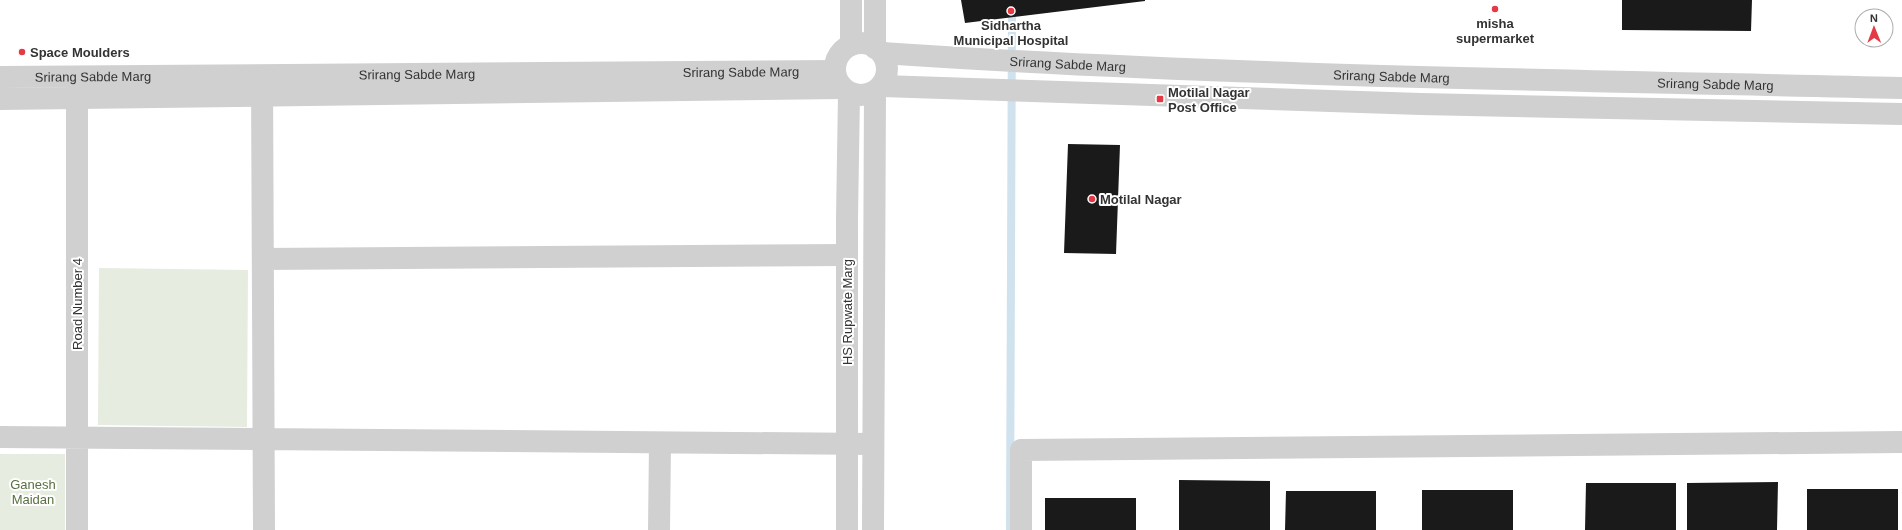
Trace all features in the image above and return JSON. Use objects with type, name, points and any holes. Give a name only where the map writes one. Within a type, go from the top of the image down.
[{"type":"street","points":[[851,0],[851,45]]},
{"type":"street","points":[[873,530],[874,219],[878,89],[888,70],[879,50],[876,0]]},
{"type":"street","points":[[879,50],[868,44],[851,45],[843,49],[838,55],[842,84],[858,96],[867,95],[878,89],[1519,106],[1902,114]]},
{"type":"street","name":"Srirang Sabde Marg","points":[[879,50],[1020,62],[1201,69],[1520,80],[1902,88]]},
{"type":"street","points":[[1081,64],[1081,94]]},
{"type":"street","points":[[1199,97],[1201,69]]},
{"type":"street","name":"Srirang Sabde Marg","points":[[0,77],[77,77],[262,86],[758,80],[842,84]]},
{"type":"street","name":"Road Number 4","points":[[77,77],[77,530]]},
{"type":"street","points":[[1519,106],[1520,80]]},
{"type":"street","name":"HS Rupwate Marg","points":[[842,84],[847,218],[847,530]]},
{"type":"street","points":[[1738,110],[1739,84]]},
{"type":"street","points":[[0,99],[77,99],[262,86],[264,530]]},
{"type":"street","points":[[847,218],[874,219]]},
{"type":"street","points":[[263,258],[847,256]]},
{"type":"street","points":[[0,437],[847,445],[873,444]]},
{"type":"street","points":[[1021,530],[1021,450],[1902,442]]},
{"type":"street","points":[[659,530],[660,443]]},
{"type":"green space","points":[[99,268],[248,270],[247,427],[98,425]]},
{"type":"green space","name":"Ganesh Maidan","points":[[0,454],[65,454],[65,530],[0,530]]},
{"type":"building","name":"Sidhartha Municipal Hospital","points":[[961,0],[1145,0],[1145,1],[965,23]]},
{"type":"building","points":[[1622,0],[1752,0],[1751,31],[1622,30]]},
{"type":"building","name":"Motilal Nagar","points":[[1068,144],[1120,145],[1116,254],[1064,253]]},
{"type":"building","points":[[1179,480],[1270,481],[1270,530],[1179,530]]},
{"type":"building","points":[[1778,482],[1777,530],[1687,530],[1687,483]]},
{"type":"building","points":[[1586,483],[1676,483],[1676,530],[1585,530]]},
{"type":"building","points":[[1807,489],[1898,489],[1898,530],[1807,530]]},
{"type":"building","points":[[1422,490],[1513,490],[1513,530],[1422,530]]},
{"type":"building","points":[[1286,491],[1376,491],[1376,530],[1285,530]]},
{"type":"building","points":[[1045,498],[1136,498],[1136,530],[1045,530]]},
{"type":"waterway","points":[[1010,530],[1012,0]]},
{"type":"place","name":"misha supermarket","points":[[1495,9]]},
{"type":"place","name":"Sidhartha Municipal Hospital","points":[[1011,11]]},
{"type":"place","name":"Space Moulders","points":[[22,52]]},
{"type":"place","name":"Motilal Nagar Post Office","points":[[1160,99]]},
{"type":"place","name":"Motilal Nagar","points":[[1092,199]]}]
